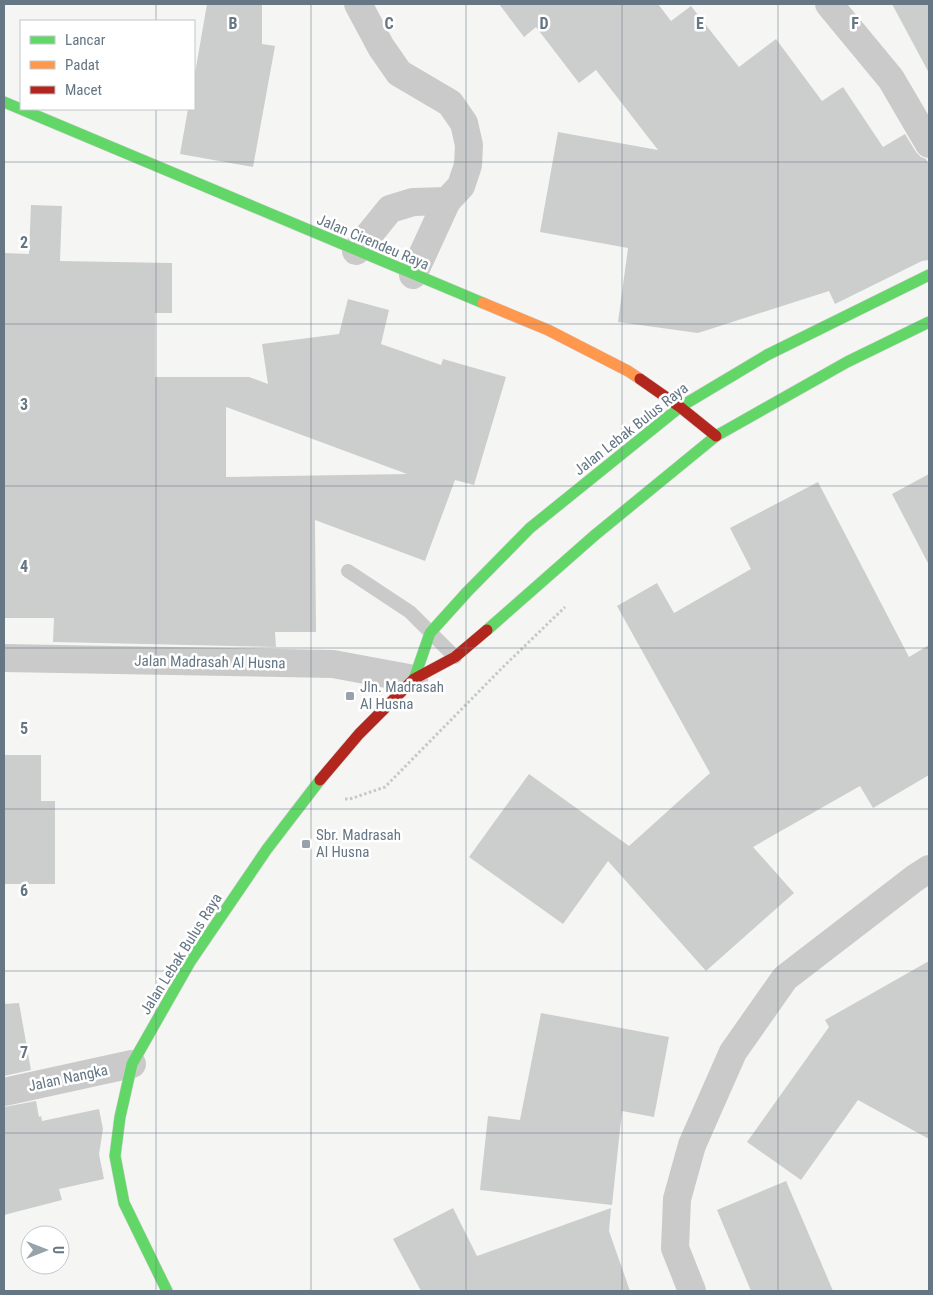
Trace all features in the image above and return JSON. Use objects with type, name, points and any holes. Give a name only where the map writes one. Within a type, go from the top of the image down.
[{"type":"main road","name":"Jalan Cirendeu Raya","points":[[4,102],[20,109]]},
{"type":"main road","name":"Jalan Cirendeu Raya","points":[[23,110],[548,330],[628,372],[680,407],[716,436]]},
{"type":"main road","name":"Jalan Lebak Bulus Raya","points":[[414,679],[430,633],[466,592],[530,528],[680,407],[767,355],[929,275]]},
{"type":"main road","name":"Jalan Lebak Bulus Raya","points":[[167,1291],[124,1203],[115,1156],[120,1117],[132,1064],[190,962],[267,849],[307,795],[359,734],[414,679],[455,657],[595,535],[716,436],[847,362],[929,322]]},
{"type":"street","points":[[358,4],[380,46],[399,73],[450,103],[464,123],[470,145],[468,165],[461,186],[447,200],[413,275]]},
{"type":"street","points":[[829,4],[891,79],[929,144]]},
{"type":"street","points":[[356,251],[390,209],[413,202],[447,200]]},
{"type":"street","name":"Jalan Madrasah Al Husna","points":[[4,658],[333,664],[414,679]]},
{"type":"street","points":[[692,1291],[675,1248],[677,1199],[692,1145],[733,1052],[785,978],[929,869]]},
{"type":"street","name":"Jalan Nangka","points":[[4,1092],[132,1064]]},
{"type":"lane","points":[[348,571],[410,612],[455,657]]},
{"type":"path","points":[[307,795],[350,799],[385,787],[566,606]]},
{"type":"building","points":[[207,4],[262,4],[262,44],[275,46],[253,167],[180,154],[188,110],[195,110],[195,73]]},
{"type":"building","points":[[499,4],[658,4],[671,21],[691,6],[739,67],[776,39],[822,101],[843,87],[883,147],[905,134],[916,152],[926,159],[929,165],[929,260],[922,261],[835,304],[829,291],[698,333],[618,322],[628,248],[540,232],[558,132],[658,150],[596,70],[579,83],[536,27],[524,37]]},
{"type":"building","points":[[892,4],[929,4],[929,73]]},
{"type":"building","points":[[31,205],[62,206],[60,261],[172,263],[172,313],[155,313],[155,377],[249,377],[268,384],[262,344],[339,334],[348,299],[389,310],[381,344],[441,365],[443,359],[506,377],[474,485],[455,480],[425,561],[315,520],[316,632],[275,632],[276,647],[53,642],[54,618],[4,618],[4,253],[29,254]],"holes":[[[226,407],[407,474],[226,477]]]},
{"type":"building","points":[[929,474],[929,565],[892,494]]},
{"type":"building","points":[[818,482],[909,657],[929,645],[929,775],[873,808],[860,786],[753,847],[794,893],[706,971],[608,861],[563,924],[469,857],[529,774],[629,846],[710,773],[617,606],[657,583],[674,613],[751,569],[730,528]]},
{"type":"building","points":[[4,755],[41,755],[41,801],[55,801],[55,884],[4,884]]},
{"type":"building","points":[[929,961],[929,1139],[858,1100],[801,1180],[747,1142],[829,1027],[825,1020]]},
{"type":"building","points":[[19,1003],[31,1070],[4,1076],[4,1004]]},
{"type":"building","points":[[541,1013],[669,1037],[654,1117],[622,1111],[612,1205],[480,1190],[488,1116],[520,1120]]},
{"type":"building","points":[[36,1101],[39,1117],[41,1116],[42,1121],[99,1109],[103,1129],[99,1154],[104,1179],[59,1189],[62,1200],[4,1215],[4,1107]]},
{"type":"building","points":[[786,1181],[833,1291],[751,1291],[717,1210]]},
{"type":"building","points":[[453,1208],[477,1256],[611,1208],[609,1231],[630,1291],[421,1291],[393,1239]]},
{"type":"traffic: fast","points":[[4,102],[20,109]]},
{"type":"traffic: fast","points":[[23,110],[483,303]]},
{"type":"traffic: fast","points":[[414,679],[430,633],[467,592],[530,528],[680,407],[767,355],[929,275]]},
{"type":"traffic: fast","points":[[487,630],[595,535],[716,436],[847,362],[929,322]]},
{"type":"traffic: fast","points":[[167,1291],[124,1203],[115,1156],[120,1117],[132,1064],[190,962],[267,849],[320,780]]},
{"type":"traffic: slow","points":[[483,303],[548,330],[640,379]]},
{"type":"traffic: jam","points":[[640,379],[680,407],[716,436]]},
{"type":"traffic: jam","points":[[320,780],[359,734],[414,679],[455,657],[487,630]]},
{"type":"place","name":"Jln. Madrasah Al Husna","points":[[350,696]]},
{"type":"place","name":"Sbr. Madrasah Al Husna","points":[[306,844]]}]
